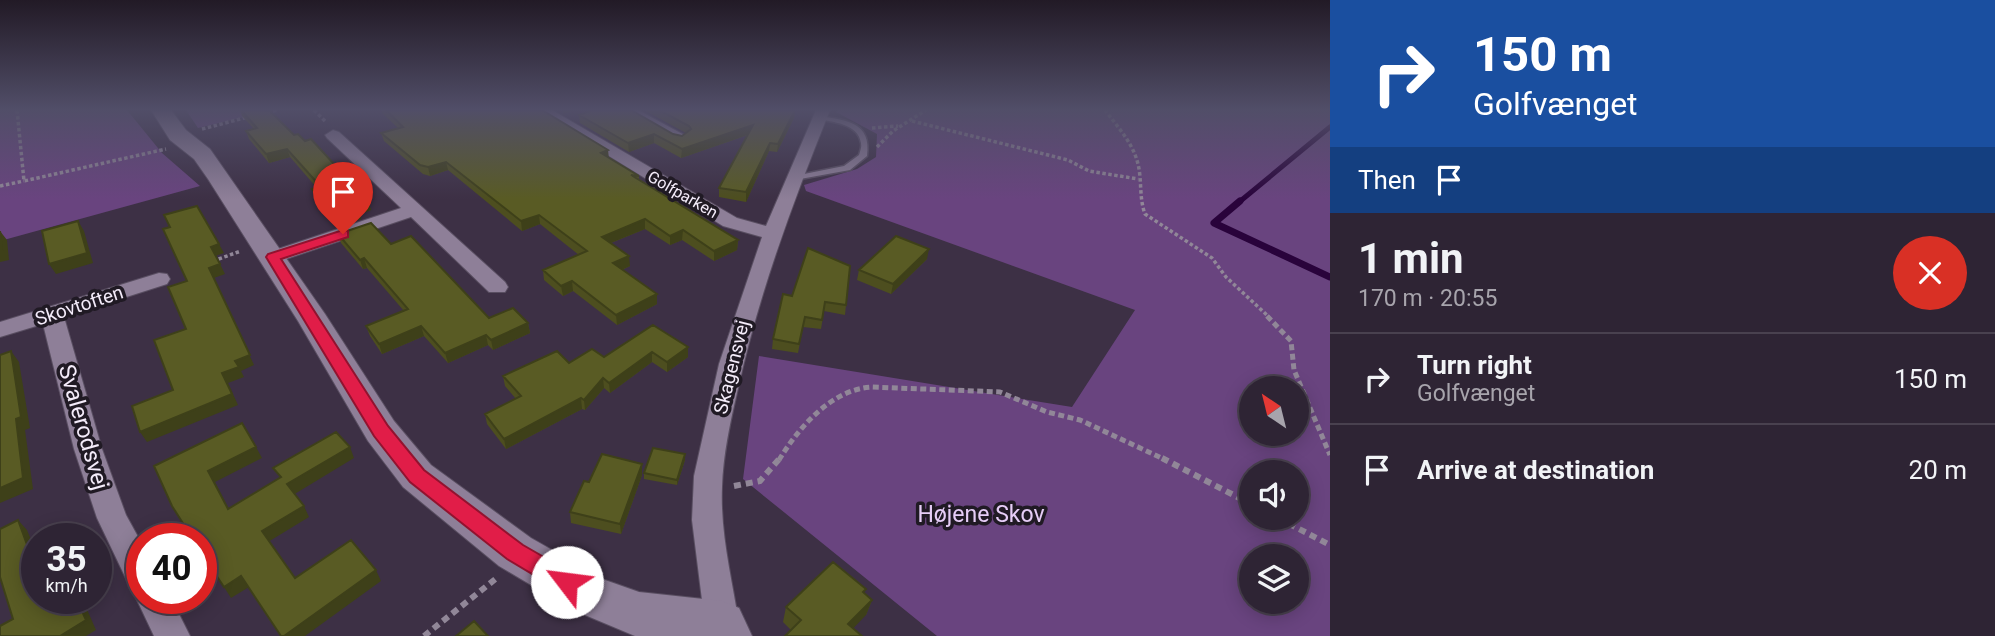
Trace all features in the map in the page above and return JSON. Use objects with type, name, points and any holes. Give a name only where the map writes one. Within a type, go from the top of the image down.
[{"type":"street","points":[[184,140],[202,154],[268,251],[381,431],[417,476],[523,557],[589,595],[639,615],[725,630]]},
{"type":"street","points":[[338,140],[497,287]]},
{"type":"street","name":"Golfparken","points":[[591,140],[730,222],[750,230],[772,233]]},
{"type":"street","name":"Skagensvej","points":[[725,630],[707,488],[713,442],[733,354],[772,233],[810,140]]},
{"type":"street","points":[[268,251],[414,210]]},
{"type":"street","name":"Skovtoften","points":[[0,330],[159,279]]},
{"type":"street","name":"Svalerodsvej","points":[[52,313],[88,449],[108,506],[126,543]]},
{"type":"street","points":[[161,614],[172,636]]},
{"type":"lane","points":[[792,179],[847,168],[859,160],[865,150],[864,140]]},
{"type":"path","points":[[20,140],[23,181]]},
{"type":"path","points":[[0,186],[161,152],[179,140]]},
{"type":"path","points":[[865,150],[881,145],[886,140]]},
{"type":"path","points":[[987,140],[1068,160],[1089,171],[1138,179]]},
{"type":"path","points":[[1128,140],[1140,174],[1140,205],[1145,214],[1212,258],[1226,276],[1285,332],[1291,341],[1294,370],[1324,435],[1330,456]]},
{"type":"path","points":[[211,261],[268,251]]},
{"type":"path","points":[[707,488],[746,486],[760,481],[773,470],[793,436],[828,403],[853,388],[872,387],[936,392],[1000,392],[1107,432],[1239,498]]},
{"type":"path","points":[[1301,530],[1330,545]]},
{"type":"path","points":[[424,636],[523,557]]},
{"type":"green space","points":[[0,140],[151,140],[162,153],[200,186],[0,241]]},
{"type":"green space","name":"Højene Skov","points":[[877,140],[1330,140],[1330,636],[937,636],[743,479],[759,356],[1072,407],[1135,310],[806,191],[804,185],[857,169],[876,157]]},
{"type":"building","points":[[254,140],[312,140],[368,201],[354,205],[358,209],[336,217],[312,189],[321,187],[287,149],[266,154]]},
{"type":"building","points":[[389,140],[591,140],[608,150],[601,153],[639,176],[631,175],[738,240],[714,251],[683,230],[670,236],[645,219],[602,237],[629,256],[613,263],[657,294],[616,315],[572,281],[561,286],[543,270],[587,251],[539,215],[521,221],[446,162],[428,167],[420,165]]},
{"type":"building","points":[[665,140],[710,140],[682,149]]},
{"type":"building","points":[[745,140],[780,140],[778,144],[770,143],[746,192],[719,188]]},
{"type":"building","points":[[197,206],[219,244],[211,247],[220,264],[209,268],[250,355],[235,361],[239,367],[222,373],[232,394],[140,432],[132,406],[173,390],[154,340],[186,329],[168,287],[187,281],[163,229],[170,227],[164,215]]},
{"type":"building","points":[[78,221],[87,253],[49,264],[42,231]]},
{"type":"building","points":[[371,223],[391,244],[411,236],[489,318],[513,308],[528,323],[491,340],[486,335],[445,353],[421,326],[379,344],[366,326],[408,309],[364,258],[360,260],[338,234]]},
{"type":"building","points":[[896,236],[929,249],[893,284],[859,270]]},
{"type":"building","points":[[808,248],[850,266],[846,305],[825,302],[822,320],[805,317],[799,344],[773,339],[783,294],[792,296]]},
{"type":"building","points":[[653,325],[688,347],[667,362],[652,352],[609,383],[603,378],[584,400],[581,398],[504,439],[485,414],[521,396],[503,376],[557,351],[569,363],[592,349],[604,357]]},
{"type":"building","points":[[11,351],[21,417],[16,419],[23,478],[0,488],[0,355]]},
{"type":"building","points":[[242,423],[256,447],[208,471],[228,509],[281,477],[273,468],[336,432],[350,447],[287,484],[304,506],[262,531],[295,578],[351,540],[376,570],[281,636],[241,576],[224,587],[217,576],[217,523],[183,523],[154,466]]},
{"type":"building","points":[[653,448],[685,454],[677,480],[644,473]]},
{"type":"building","points":[[602,454],[642,464],[620,524],[570,512],[584,481],[589,482]]},
{"type":"building","points":[[18,520],[21,528],[21,614],[83,614],[86,620],[60,636],[0,636],[0,626],[13,619],[0,577],[0,529]]},
{"type":"building","points":[[833,562],[866,589],[863,592],[872,600],[848,624],[862,636],[785,636],[801,620],[786,607]]},
{"type":"building","points":[[474,621],[488,636],[456,636]]},
{"type":"waterway","points":[[1238,203],[1315,140]]},
{"type":"waterway","points":[[1240,201],[1214,223],[1330,277]]},
{"type":"route","points":[[343,234],[273,257],[381,431],[417,476],[515,552],[567,582]]}]
